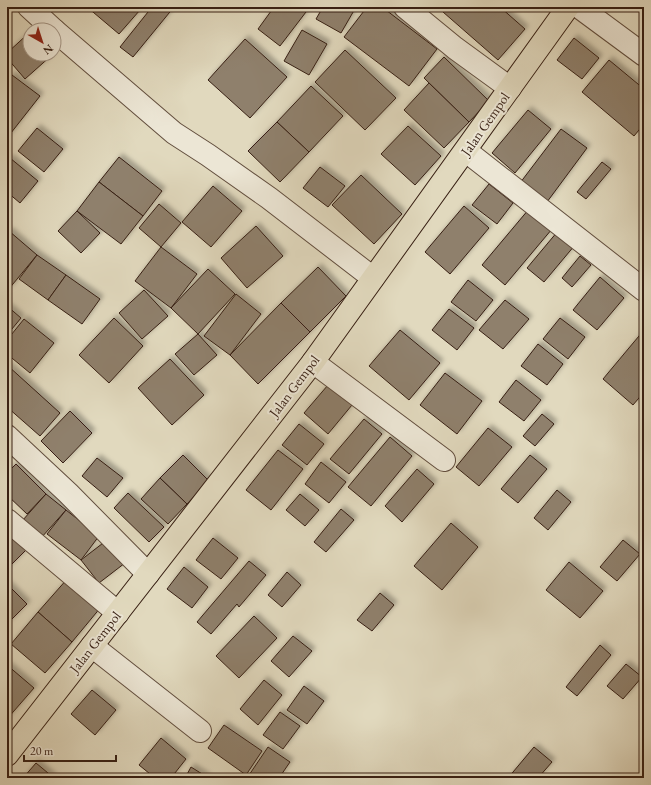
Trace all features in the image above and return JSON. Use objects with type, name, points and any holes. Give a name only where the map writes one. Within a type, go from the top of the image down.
[{"type":"main road","name":"Jalan Gempol","points":[[7,755],[313,362],[568,7]]},
{"type":"street","points":[[29,7],[45,22]]},
{"type":"street","points":[[405,7],[455,48],[510,88]]},
{"type":"street","points":[[578,7],[644,55]]},
{"type":"street","points":[[62,37],[174,133],[269,198],[373,278]]},
{"type":"street","points":[[466,151],[644,290]]},
{"type":"street","points":[[313,362],[444,460]]},
{"type":"street","points":[[7,436],[68,493],[148,574]]},
{"type":"street","points":[[7,520],[118,613]]},
{"type":"street","points":[[92,646],[200,731]]},
{"type":"building","points":[[87,7],[137,7],[140,10],[119,34]]},
{"type":"building","points":[[152,7],[174,7],[133,57],[120,47]]},
{"type":"building","points":[[274,7],[299,7],[306,12],[280,46],[258,29]]},
{"type":"building","points":[[300,7],[310,7],[306,12]]},
{"type":"building","points":[[323,7],[356,7],[341,33],[316,19]]},
{"type":"building","points":[[367,7],[382,7],[437,49],[409,86],[344,37]]},
{"type":"building","points":[[447,7],[500,7],[525,29],[498,60],[443,12]]},
{"type":"building","points":[[302,30],[327,44],[309,75],[284,61]]},
{"type":"building","points":[[574,38],[599,58],[582,79],[557,60]]},
{"type":"building","points":[[22,39],[22,62],[44,62],[25,79],[7,58],[7,53]]},
{"type":"building","points":[[245,39],[287,77],[250,118],[208,80]]},
{"type":"building","points":[[345,50],[396,98],[365,130],[315,82]]},
{"type":"building","points":[[444,57],[489,101],[469,122],[424,78]]},
{"type":"building","points":[[609,60],[644,89],[644,124],[634,136],[582,92]]},
{"type":"building","points":[[12,75],[40,96],[7,138],[7,81]]},
{"type":"building","points":[[429,83],[469,122],[444,148],[404,110]]},
{"type":"building","points":[[311,86],[343,116],[309,152],[277,122]]},
{"type":"building","points":[[528,110],[551,129],[515,173],[492,153]]},
{"type":"building","points":[[277,122],[309,152],[280,182],[248,151]]},
{"type":"building","points":[[408,126],[441,156],[415,185],[381,154]]},
{"type":"building","points":[[37,128],[63,149],[44,172],[18,151]]},
{"type":"building","points":[[561,129],[587,148],[547,202],[520,183]]},
{"type":"building","points":[[119,157],[162,191],[143,216],[99,182]]},
{"type":"building","points":[[10,158],[38,181],[20,203],[7,192],[7,161]]},
{"type":"building","points":[[602,162],[611,169],[586,199],[577,192]]},
{"type":"building","points":[[320,167],[345,186],[328,207],[303,188]]},
{"type":"building","points":[[361,175],[402,214],[374,244],[332,205]]},
{"type":"building","points":[[99,182],[143,216],[121,244],[77,211]]},
{"type":"building","points":[[489,184],[513,203],[497,224],[472,205]]},
{"type":"building","points":[[213,186],[242,211],[211,247],[182,222]]},
{"type":"building","points":[[159,204],[181,223],[161,247],[139,228]]},
{"type":"building","points":[[464,206],[489,228],[450,274],[425,252]]},
{"type":"building","points":[[529,209],[552,229],[505,285],[482,265]]},
{"type":"building","points":[[77,211],[100,233],[81,253],[58,231]]},
{"type":"building","points":[[256,226],[283,256],[247,288],[221,258]]},
{"type":"building","points":[[9,231],[37,255],[8,290],[7,233]]},
{"type":"building","points":[[558,231],[575,245],[544,282],[527,268]]},
{"type":"building","points":[[161,247],[197,274],[171,308],[135,281]]},
{"type":"building","points":[[37,255],[66,275],[48,300],[19,279]]},
{"type":"building","points":[[580,256],[591,265],[572,287],[562,278]]},
{"type":"building","points":[[318,267],[346,296],[310,332],[281,303]]},
{"type":"building","points":[[208,269],[235,294],[198,334],[171,308]]},
{"type":"building","points":[[66,275],[100,299],[82,324],[48,300]]},
{"type":"building","points":[[600,277],[624,298],[597,330],[573,310]]},
{"type":"building","points":[[468,280],[493,300],[476,321],[451,302]]},
{"type":"building","points":[[144,290],[168,316],[142,339],[119,313]]},
{"type":"building","points":[[236,294],[261,314],[230,355],[204,336]]},
{"type":"building","points":[[505,300],[529,319],[503,349],[479,330]]},
{"type":"building","points":[[281,303],[310,332],[258,384],[230,355]]},
{"type":"building","points":[[7,306],[21,318],[7,335]]},
{"type":"building","points":[[449,309],[474,328],[457,350],[432,330]]},
{"type":"building","points":[[114,318],[143,346],[109,383],[79,355]]},
{"type":"building","points":[[560,318],[585,337],[568,359],[543,339]]},
{"type":"building","points":[[24,319],[54,343],[30,373],[7,354],[7,340]]},
{"type":"building","points":[[400,330],[440,363],[409,400],[369,366]]},
{"type":"building","points":[[644,330],[644,392],[633,405],[603,379]]},
{"type":"building","points":[[198,334],[217,355],[194,375],[175,354]]},
{"type":"building","points":[[538,344],[563,364],[547,385],[521,366]]},
{"type":"building","points":[[170,359],[204,395],[172,425],[138,388]]},
{"type":"building","points":[[7,365],[60,413],[40,436],[7,407]]},
{"type":"building","points":[[445,373],[482,401],[457,434],[420,405]]},
{"type":"building","points":[[516,380],[541,400],[524,421],[499,402]]},
{"type":"building","points":[[328,385],[352,405],[328,434],[304,413]]},
{"type":"building","points":[[70,411],[92,433],[63,463],[41,441]]},
{"type":"building","points":[[542,414],[554,424],[535,446],[523,436]]},
{"type":"building","points":[[364,419],[382,434],[349,474],[330,459]]},
{"type":"building","points":[[299,424],[324,444],[307,465],[282,445]]},
{"type":"building","points":[[488,428],[512,447],[479,486],[456,467]]},
{"type":"building","points":[[390,437],[412,456],[371,506],[348,487]]},
{"type":"building","points":[[278,450],[303,469],[271,510],[246,490]]},
{"type":"building","points":[[183,455],[209,481],[187,504],[160,478]]},
{"type":"building","points":[[530,455],[547,469],[518,503],[501,489]]},
{"type":"building","points":[[97,458],[123,478],[107,497],[82,476]]},
{"type":"building","points":[[321,462],[346,482],[329,503],[305,484]]},
{"type":"building","points":[[16,464],[46,494],[27,514],[7,495],[7,473]]},
{"type":"building","points":[[417,469],[434,484],[402,522],[385,506]]},
{"type":"building","points":[[160,478],[187,504],[168,524],[141,499]]},
{"type":"building","points":[[557,490],[571,502],[548,530],[534,518]]},
{"type":"building","points":[[128,493],[164,527],[149,542],[114,508]]},
{"type":"building","points":[[46,494],[66,510],[41,538],[22,521]]},
{"type":"building","points":[[300,494],[319,510],[305,526],[286,510]]},
{"type":"building","points":[[341,509],[354,520],[326,552],[314,542]]},
{"type":"building","points":[[66,510],[99,536],[81,560],[47,534]]},
{"type":"building","points":[[451,523],[478,547],[442,590],[414,566]]},
{"type":"building","points":[[7,526],[29,547],[7,569]]},
{"type":"building","points":[[213,538],[238,558],[221,579],[196,560]]},
{"type":"building","points":[[107,540],[125,563],[99,583],[81,560]]},
{"type":"building","points":[[623,540],[640,554],[617,581],[600,567]]},
{"type":"building","points":[[249,561],[266,575],[239,607],[237,604],[211,634],[197,622]]},
{"type":"building","points":[[569,562],[603,591],[580,618],[546,590]]},
{"type":"building","points":[[184,567],[208,587],[192,608],[167,589]]},
{"type":"building","points":[[287,572],[301,585],[282,607],[268,595]]},
{"type":"building","points":[[68,578],[101,607],[72,642],[38,612]]},
{"type":"building","points":[[7,584],[27,604],[7,624]]},
{"type":"building","points":[[380,593],[394,605],[372,631],[357,620]]},
{"type":"building","points":[[38,612],[72,642],[45,673],[11,644]]},
{"type":"building","points":[[254,616],[277,638],[239,678],[216,656]]},
{"type":"building","points":[[293,636],[312,651],[289,677],[271,661]]},
{"type":"building","points":[[600,645],[611,655],[577,696],[566,687]]},
{"type":"building","points":[[626,664],[642,677],[623,699],[607,686]]},
{"type":"building","points":[[7,665],[34,688],[7,719]]},
{"type":"building","points":[[264,680],[282,695],[258,725],[240,709]]},
{"type":"building","points":[[304,686],[324,701],[307,724],[287,710]]},
{"type":"building","points":[[92,690],[116,710],[95,735],[71,714]]},
{"type":"building","points":[[280,712],[300,726],[283,749],[263,735]]},
{"type":"building","points":[[224,725],[262,751],[246,775],[208,748]]},
{"type":"building","points":[[161,738],[186,759],[171,778],[155,778],[139,765]]},
{"type":"building","points":[[268,747],[290,762],[279,778],[247,778]]},
{"type":"building","points":[[534,747],[552,762],[538,778],[508,778]]},
{"type":"building","points":[[36,763],[54,778],[23,778]]},
{"type":"building","points":[[191,767],[207,777],[207,778],[185,778]]}]
